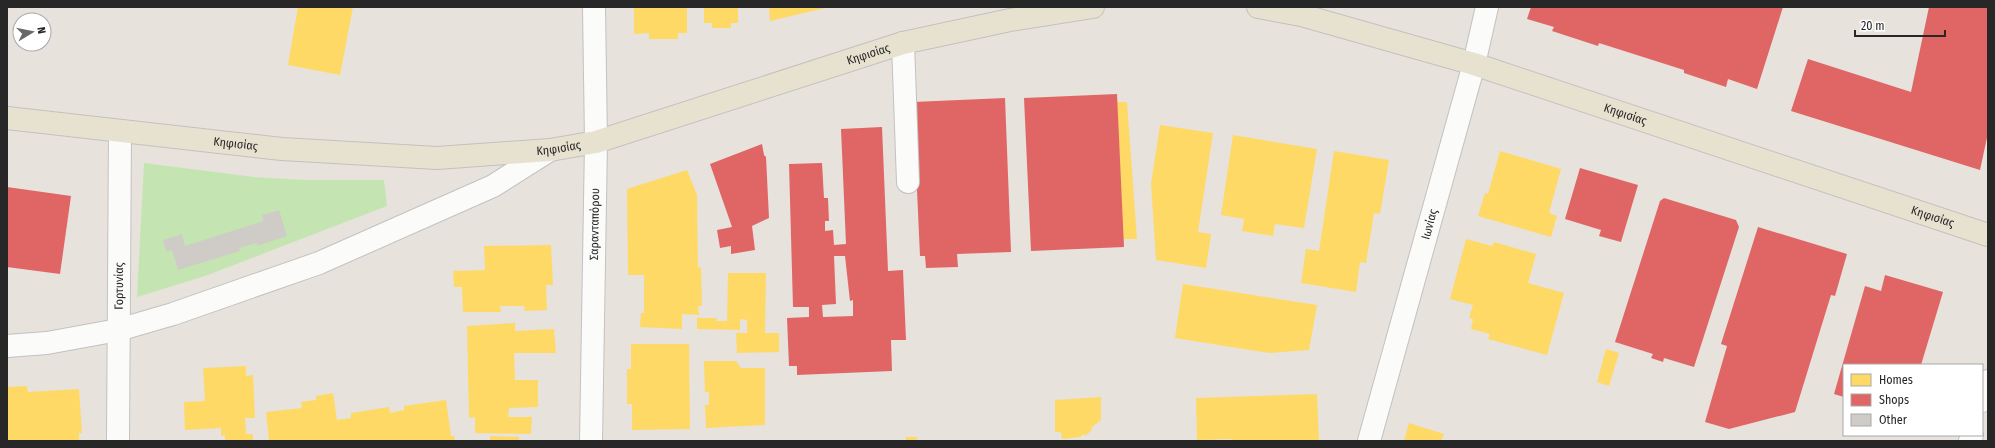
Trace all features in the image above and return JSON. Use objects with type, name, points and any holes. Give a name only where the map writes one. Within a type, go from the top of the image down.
[{"type":"main road","name":"Κηφισίας","points":[[7,118],[120,132],[282,149],[361,155],[437,158],[550,150],[596,142],[904,43],[1010,20],[1093,7]]},
{"type":"main road","name":"Κηφισίας","points":[[1258,7],[1301,15],[1474,64],[1988,235]]},
{"type":"street","name":"Σαρανταπόρου","points":[[591,441],[596,142],[594,7]]},
{"type":"street","name":"Ιωνίας","points":[[1369,441],[1474,64],[1487,7]]},
{"type":"street","points":[[904,43],[908,182]]},
{"type":"street","name":"Γορτυνίας","points":[[118,441],[120,132]]},
{"type":"street","points":[[7,346],[47,343],[118,330],[173,314],[319,263],[493,186],[550,150]]},
{"type":"street","points":[[1983,398],[1988,380]]},
{"type":"green space","points":[[144,163],[254,177],[305,180],[384,180],[387,206],[205,276],[137,297]]},
{"type":"building: Homes","points":[[298,7],[353,7],[340,75],[288,65]]},
{"type":"building: Homes","points":[[634,7],[687,7],[687,33],[678,33],[678,39],[649,39],[649,33],[634,34]]},
{"type":"building: Homes","points":[[704,7],[738,7],[738,23],[731,23],[731,28],[712,28],[712,23],[704,23]]},
{"type":"building: Homes","points":[[769,7],[825,7],[825,8],[770,21]]},
{"type":"building: Homes","points":[[1117,102],[1127,102],[1137,239],[1123,239]]},
{"type":"building: Homes","points":[[1160,125],[1213,133],[1198,232],[1211,234],[1206,268],[1156,260],[1151,184]]},
{"type":"building: Homes","points":[[1233,135],[1317,149],[1304,228],[1275,224],[1273,236],[1242,231],[1244,219],[1221,215]]},
{"type":"building: Homes","points":[[1334,151],[1389,160],[1380,214],[1374,213],[1366,263],[1360,262],[1356,292],[1301,283],[1306,249],[1319,251]]},
{"type":"building: Homes","points":[[1500,151],[1561,169],[1549,213],[1557,216],[1551,237],[1478,216],[1485,193],[1488,194]]},
{"type":"building: Homes","points":[[687,170],[697,195],[698,267],[701,268],[702,306],[698,306],[699,315],[682,314],[682,329],[640,327],[641,313],[644,313],[644,275],[628,275],[627,189]]},
{"type":"building: Homes","points":[[1466,239],[1492,246],[1494,242],[1536,254],[1528,283],[1564,293],[1547,355],[1488,339],[1490,334],[1471,329],[1473,319],[1469,318],[1473,305],[1450,299]]},
{"type":"building: Homes","points":[[551,245],[553,285],[546,285],[547,310],[525,311],[524,306],[500,306],[501,312],[463,312],[462,287],[454,287],[453,271],[485,270],[484,246]]},
{"type":"building: Homes","points":[[728,273],[766,273],[765,333],[779,333],[779,352],[737,353],[736,333],[747,333],[747,320],[740,319],[740,330],[697,329],[697,318],[717,318],[716,321],[727,321]]},
{"type":"building: Homes","points":[[1183,284],[1317,305],[1309,350],[1269,353],[1175,338]]},
{"type":"building: Homes","points":[[515,323],[515,331],[554,329],[556,353],[514,353],[515,380],[538,380],[538,407],[509,408],[508,417],[532,417],[531,434],[475,433],[475,417],[469,418],[467,326]]},
{"type":"building: Homes","points":[[631,344],[689,344],[690,429],[632,430],[632,404],[627,404],[627,369],[631,369]]},
{"type":"building: Homes","points":[[1606,349],[1619,353],[1609,386],[1597,382]]},
{"type":"building: Homes","points":[[704,361],[736,361],[741,368],[765,368],[765,425],[706,428],[705,405],[709,405],[709,392],[705,392]]},
{"type":"building: Homes","points":[[246,366],[246,376],[253,375],[255,418],[245,418],[246,434],[253,434],[253,441],[225,441],[225,435],[221,436],[221,428],[185,430],[184,402],[205,401],[203,368]]},
{"type":"building: Homes","points":[[27,386],[28,392],[79,389],[82,433],[79,433],[79,441],[7,441],[7,387]]},
{"type":"building: Homes","points":[[333,393],[337,420],[351,418],[351,413],[389,407],[390,413],[404,410],[404,406],[446,400],[451,436],[454,436],[455,441],[269,441],[266,412],[302,408],[301,402],[316,400],[316,396]]},
{"type":"building: Homes","points":[[1317,394],[1319,441],[1231,441],[1231,439],[1197,440],[1196,398]]},
{"type":"building: Homes","points":[[1101,397],[1101,420],[1091,428],[1092,430],[1085,436],[1084,434],[1080,437],[1062,439],[1061,432],[1055,432],[1055,400]]},
{"type":"building: Homes","points":[[1409,423],[1444,434],[1441,441],[1404,441]]},
{"type":"building: Homes","points":[[490,436],[519,437],[519,441],[490,441]]},
{"type":"building: Homes","points":[[906,437],[917,437],[917,441],[906,441]]},
{"type":"building: Shops","points":[[1531,7],[1783,7],[1757,89],[1728,79],[1726,87],[1684,73],[1684,70],[1599,43],[1598,46],[1552,31],[1554,27],[1527,19]]},
{"type":"building: Shops","points":[[1929,7],[1988,7],[1988,133],[1980,170],[1791,111],[1808,59],[1911,92]]},
{"type":"building: Shops","points":[[1117,94],[1124,247],[1031,251],[1024,98]]},
{"type":"building: Shops","points":[[1005,98],[1011,252],[957,254],[958,267],[926,268],[925,256],[920,256],[913,102]]},
{"type":"building: Shops","points":[[882,127],[888,271],[903,270],[906,340],[891,340],[892,371],[797,375],[797,366],[789,366],[787,318],[809,317],[809,307],[793,307],[789,164],[822,163],[824,198],[828,198],[829,221],[825,221],[825,231],[833,230],[834,245],[846,244],[841,129]],"holes":[[[834,256],[845,256],[850,301],[853,300],[853,316],[823,317],[822,305],[836,304]]]},
{"type":"building: Shops","points":[[762,144],[764,155],[766,157],[769,218],[752,226],[755,250],[731,254],[731,246],[720,248],[717,230],[732,227],[710,164]]},
{"type":"building: Shops","points":[[1580,168],[1638,185],[1621,242],[1599,236],[1601,230],[1565,219]]},
{"type":"building: Shops","points":[[7,187],[71,196],[60,274],[7,267]]},
{"type":"building: Shops","points":[[1664,198],[1736,220],[1739,227],[1694,367],[1664,358],[1663,362],[1651,358],[1653,354],[1615,342],[1660,201]]},
{"type":"building: Shops","points":[[1758,227],[1847,254],[1835,296],[1831,295],[1795,412],[1729,429],[1705,422],[1727,346],[1721,344]]},
{"type":"building: Shops","points":[[1885,275],[1943,292],[1921,364],[1843,364],[1843,397],[1834,394],[1865,286],[1881,291]]},
{"type":"building: Other","points":[[279,210],[287,236],[257,246],[257,243],[239,248],[240,251],[178,270],[172,250],[166,252],[163,240],[182,234],[185,246],[263,221],[262,215]]}]
